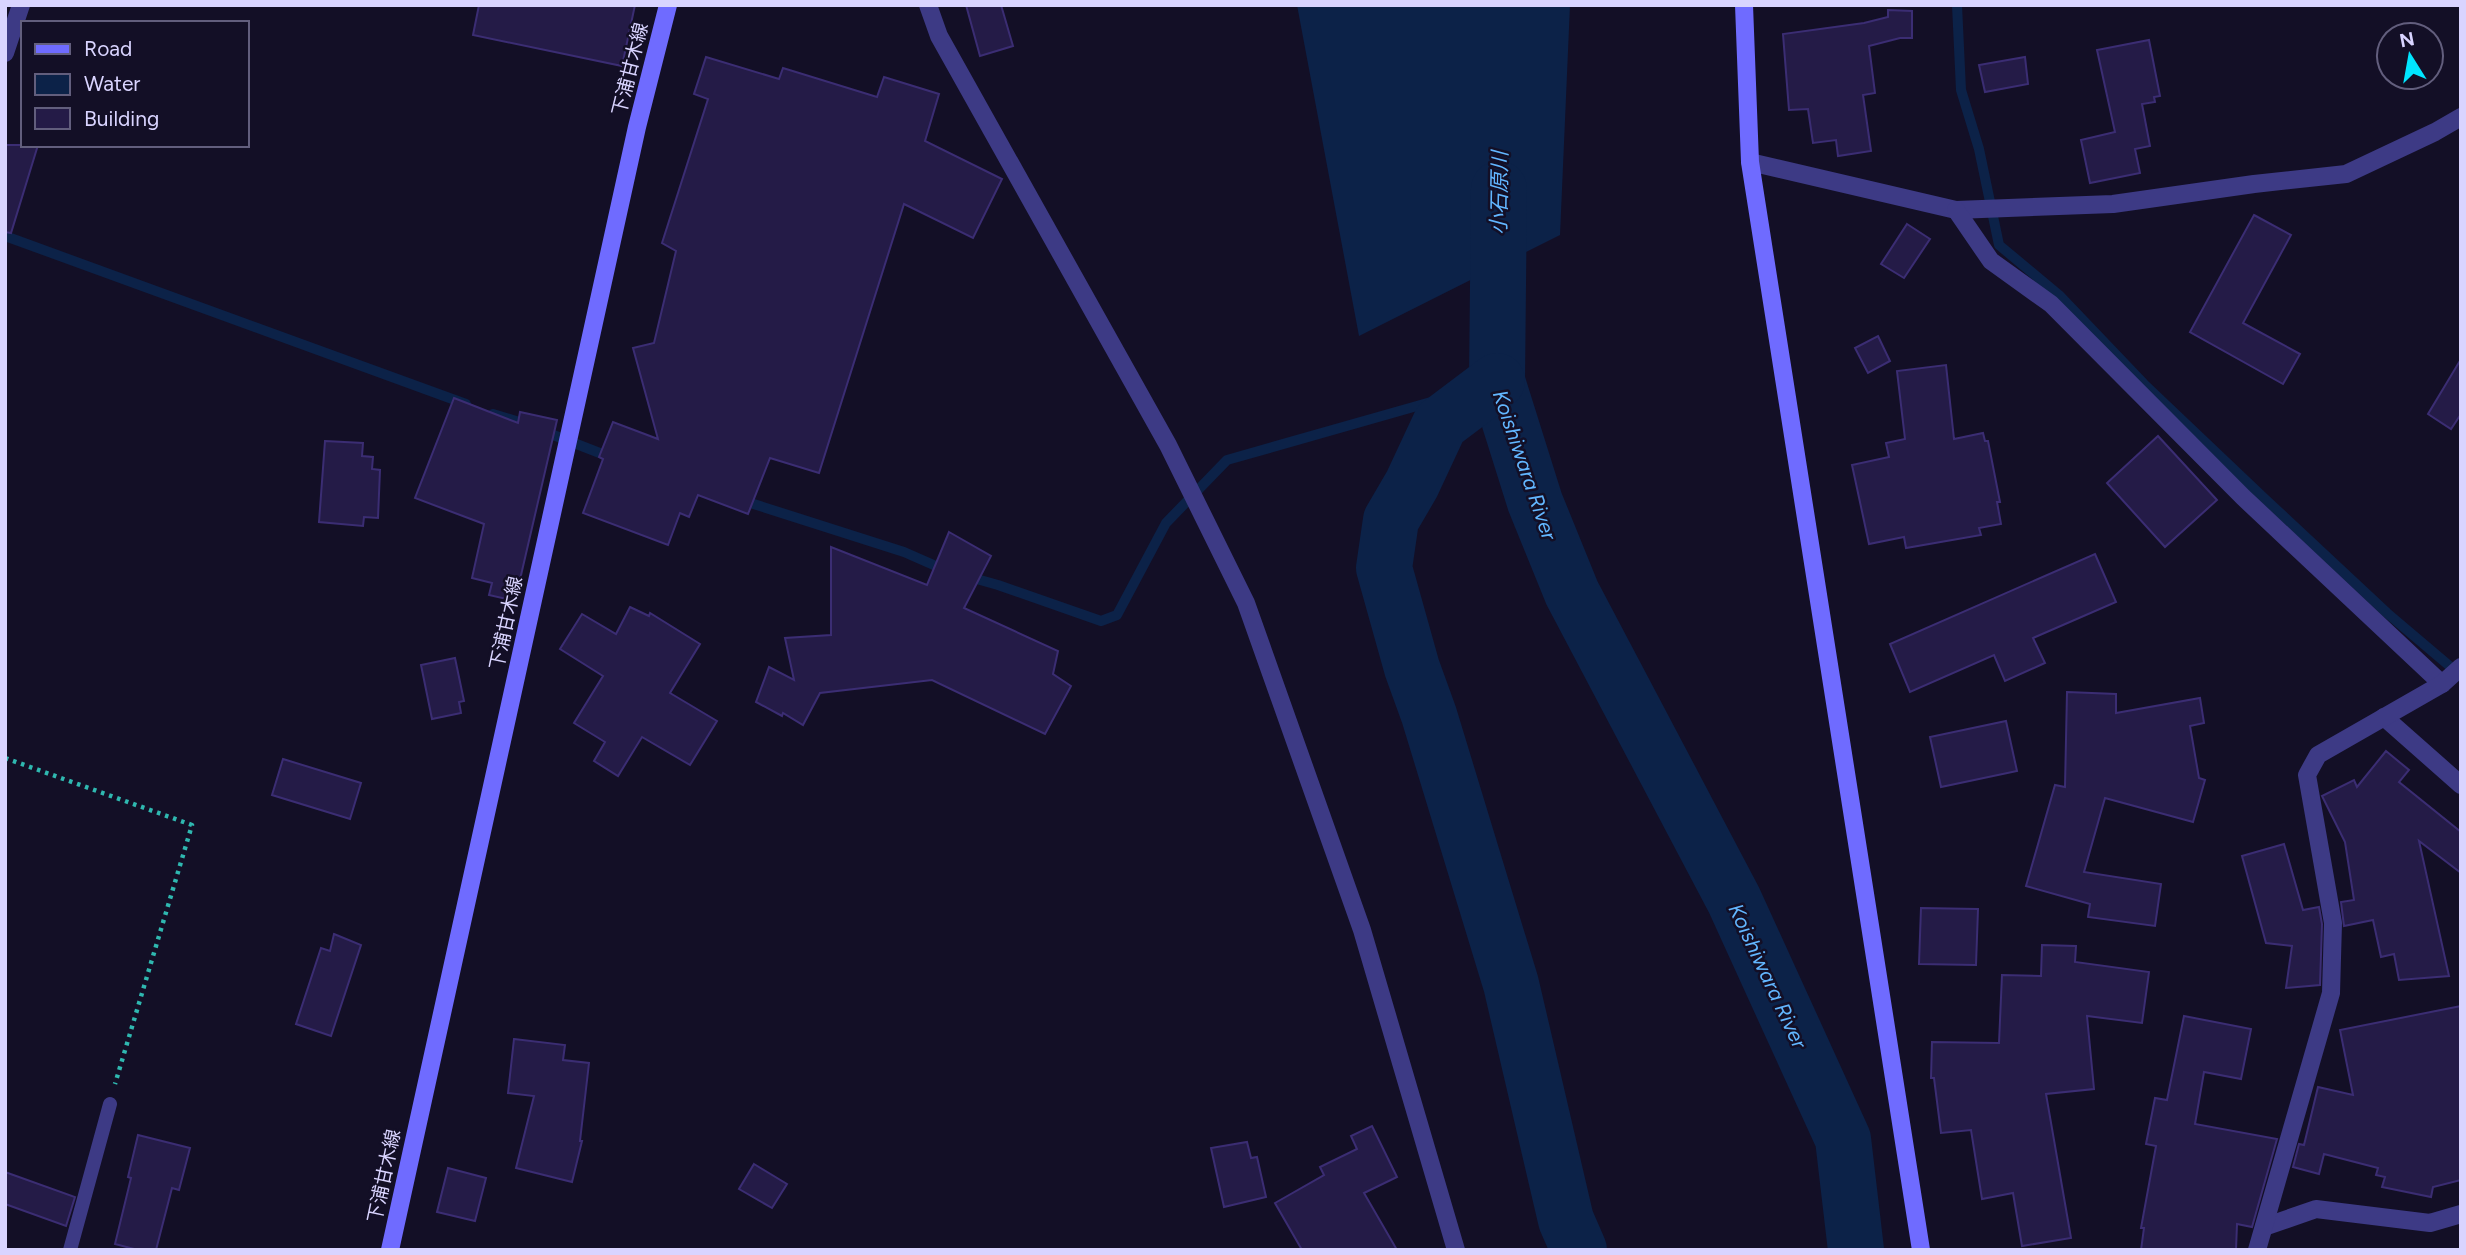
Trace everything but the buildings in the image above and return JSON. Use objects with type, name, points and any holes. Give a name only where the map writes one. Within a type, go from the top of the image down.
[{"type":"main road","name":"下浦甘木線","points":[[390,1250],[637,127],[668,5]]},
{"type":"main road","points":[[1744,5],[1749,162],[1921,1250]]},
{"type":"street","points":[[5,53],[21,5]]},
{"type":"street","points":[[928,5],[939,36],[1168,445],[1246,603],[1362,930],[1456,1250]]},
{"type":"street","points":[[1749,162],[1955,210],[2113,204],[2346,174],[2461,117]]},
{"type":"street","points":[[1955,210],[1991,261],[2051,304],[2243,497],[2442,684]]},
{"type":"street","points":[[2257,1250],[2331,993],[2333,923],[2307,775],[2318,755],[2442,684],[2461,667]]},
{"type":"street","points":[[2384,717],[2461,785]]},
{"type":"street","points":[[2264,1227],[2316,1209],[2430,1223],[2461,1214]]},
{"type":"lane","points":[[70,1250],[110,1104]]},
{"type":"path","points":[[5,758],[192,825],[110,1104]]},
{"type":"water","name":"小石原川","points":[[1297,5],[1570,5],[1560,235],[1359,336]]},
{"type":"waterway","points":[[1957,5],[1961,90],[1979,149],[1999,245],[2059,295],[2144,384],[2387,613],[2459,674]]},
{"type":"waterway","name":"Koishiwara River","points":[[1499,189],[1497,381],[1535,502],[1572,593],[1734,900],[1843,1139],[1856,1250]]},
{"type":"waterway","points":[[5,236],[466,404]]},
{"type":"waterway","points":[[966,576],[1101,621],[1117,615],[1166,523],[1227,460],[1497,381]]},
{"type":"waterway","name":"Koishiwara River","points":[[1497,381],[1440,424],[1412,484],[1391,520],[1384,568],[1412,668],[1429,715],[1511,984],[1566,1220],[1579,1250]]},
{"type":"waterway","points":[[493,414],[529,425]]},
{"type":"waterway","points":[[543,431],[610,457]]},
{"type":"waterway","points":[[741,500],[904,552],[945,570]]}]
